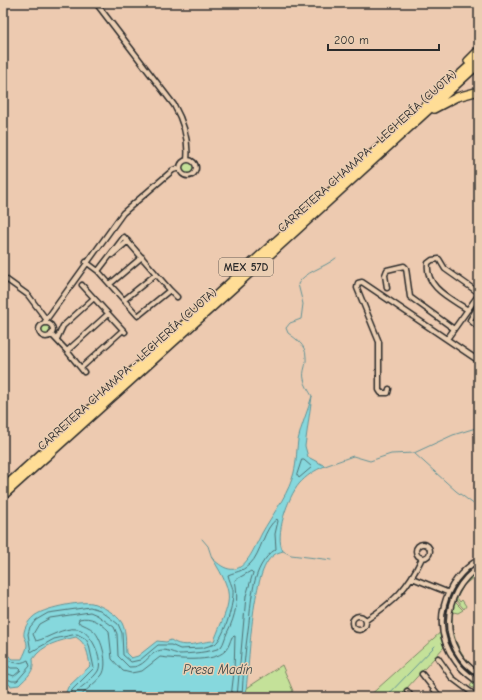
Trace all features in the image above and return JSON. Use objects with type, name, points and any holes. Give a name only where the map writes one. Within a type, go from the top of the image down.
[{"type":"highway","points":[[460,74],[467,62],[479,50]]},
{"type":"highway","name":"CARRETERA CHAMAPA - LECHERÍA (CUOTA)","points":[[3,496],[16,480],[479,57]]},
{"type":"highway","name":"CARRETERA CHAMAPA - LECHERÍA (CUOTA)","points":[[3,488],[16,480],[237,286],[479,64]]},
{"type":"highway","points":[[412,126],[436,108],[457,97],[479,91]]},
{"type":"street","points":[[96,3],[174,105],[179,114],[186,142],[187,160]]},
{"type":"street","points":[[180,168],[185,176],[194,173],[196,169],[195,164],[187,160]]},
{"type":"street","points":[[180,168],[183,161],[187,160]]},
{"type":"street","points":[[60,332],[52,333],[46,337],[40,333],[39,326],[45,321],[123,212],[173,170],[180,168]]},
{"type":"street","points":[[98,271],[122,235],[177,297]]},
{"type":"street","points":[[107,259],[128,241]]},
{"type":"street","points":[[110,284],[142,257]]},
{"type":"street","points":[[447,339],[454,328],[468,310],[479,294],[445,269],[439,259],[432,260],[428,263],[428,277],[434,287],[468,310]]},
{"type":"street","points":[[86,262],[98,271],[140,318],[170,290]]},
{"type":"street","points":[[387,288],[384,275],[387,270],[404,266],[406,268],[410,297],[454,328]]},
{"type":"street","points":[[124,300],[156,274]]},
{"type":"street","points":[[3,278],[28,295],[45,321],[50,324],[52,333],[84,372]]},
{"type":"street","points":[[390,389],[388,393],[384,394],[379,390],[379,342],[358,292],[358,283],[366,283],[479,361]]},
{"type":"street","points":[[81,368],[124,331],[82,285]]},
{"type":"street","points":[[57,339],[63,326],[94,298]]},
{"type":"street","points":[[475,300],[479,304],[470,320],[479,328]]},
{"type":"street","points":[[67,351],[108,314]]},
{"type":"street","points":[[366,620],[396,598],[412,578],[422,558]]},
{"type":"street","points":[[479,560],[462,572],[448,592],[442,625],[446,646],[456,663],[479,683]]},
{"type":"street","points":[[479,567],[463,580],[455,593],[449,622],[453,644],[466,665],[479,674]]},
{"type":"street","points":[[412,578],[448,592],[454,590],[455,593]]},
{"type":"street","points":[[448,592],[450,599],[453,598]]},
{"type":"street","points":[[438,658],[452,678],[478,694]]},
{"type":"street","points":[[422,674],[440,697]]},
{"type":"street","points":[[407,691],[412,697]]},
{"type":"green space","points":[[188,162],[192,164],[194,168],[192,172],[188,174],[184,172],[182,168],[184,164]]},
{"type":"green space","points":[[46,325],[50,327],[52,331],[50,335],[46,337],[42,335],[40,331],[42,327]]},
{"type":"green space","points":[[479,570],[479,573],[464,585],[457,598],[460,602],[462,600],[466,606],[464,609],[454,598],[465,581]]},
{"type":"green space","points":[[453,600],[463,610],[458,613],[453,612],[452,621],[455,637],[462,653],[479,671],[479,674],[462,658],[457,650],[451,622]]},
{"type":"green space","points":[[443,630],[443,636],[456,663],[479,683],[479,692],[470,686],[473,682],[457,668],[444,647],[406,689],[412,697],[368,697]]},
{"type":"green space","points":[[282,665],[293,691],[286,697],[245,697],[247,688]]},
{"type":"water","name":"Presa Madín","points":[[312,396],[305,446],[308,457],[325,466],[314,471],[299,484],[295,490],[287,507],[281,527],[280,536],[283,551],[275,554],[266,564],[260,579],[252,621],[245,697],[64,697],[68,687],[90,666],[88,653],[85,646],[76,637],[52,644],[37,654],[33,659],[32,671],[19,685],[11,686],[3,680],[3,652],[13,659],[22,659],[27,647],[24,631],[31,619],[44,611],[70,604],[92,603],[105,608],[117,616],[124,627],[126,653],[131,658],[138,656],[157,641],[166,642],[171,640],[176,643],[187,645],[214,641],[227,607],[228,591],[220,571],[212,558],[222,566],[230,569],[237,568],[243,565],[253,551],[282,500],[294,474],[298,440]]},
{"type":"waterway","points":[[312,396],[304,379],[306,353],[300,343],[288,333],[286,328],[290,323],[301,319],[303,304],[298,284],[309,273],[326,265],[336,258]]},
{"type":"waterway","points":[[325,466],[353,456],[370,461],[391,454],[414,453],[453,435],[479,427]]},
{"type":"waterway","points":[[414,453],[456,491],[479,508]]},
{"type":"waterway","points":[[202,539],[208,546],[212,558]]},
{"type":"waterway","points":[[283,551],[291,555],[332,560]]},
{"type":"waterway","points":[[386,697],[435,646]]}]
